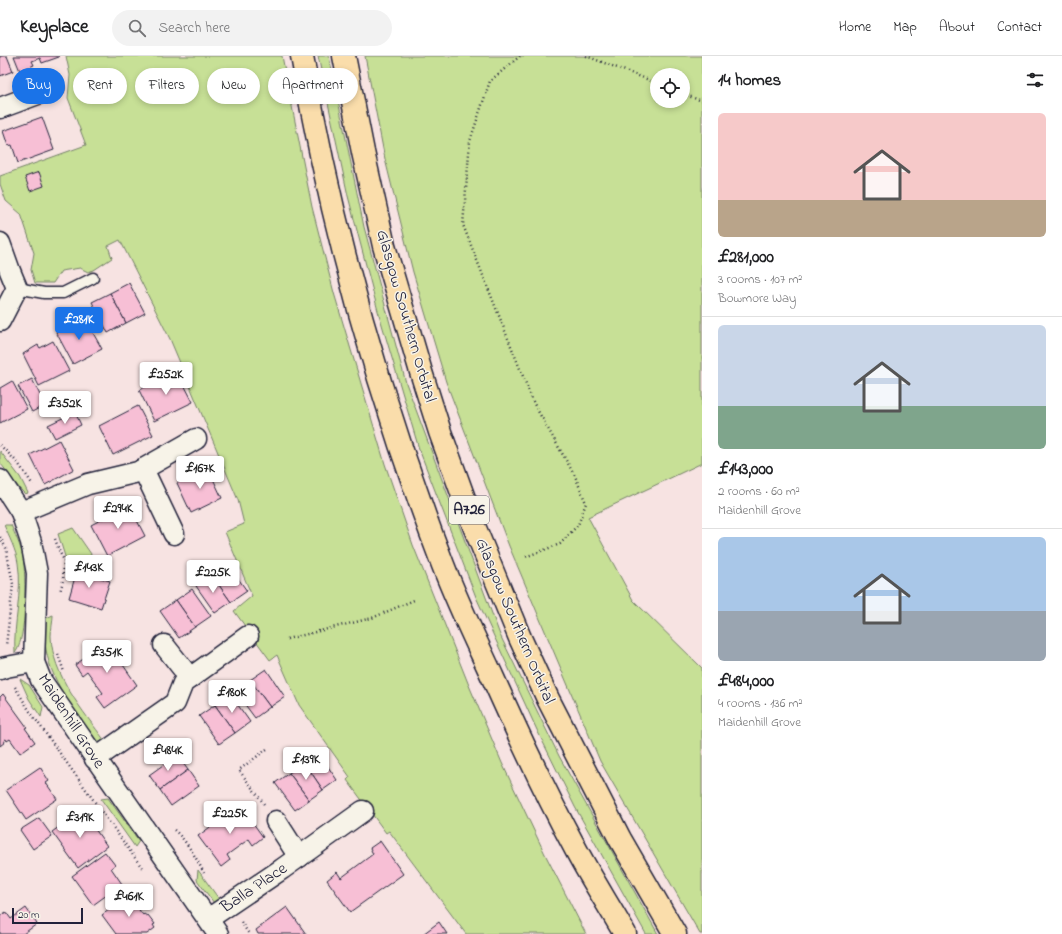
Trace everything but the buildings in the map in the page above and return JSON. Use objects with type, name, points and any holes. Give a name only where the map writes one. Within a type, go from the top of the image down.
[{"type":"highway","name":"A726","points":[[302,56],[325,177],[366,337],[388,409],[444,567],[516,728],[573,845],[625,934]]},
{"type":"highway","name":"Glasgow Southern Orbital","points":[[344,56],[384,246],[440,432],[474,526],[520,638],[548,699],[620,840],[675,934]]},
{"type":"highway","points":[[573,845],[613,934]]},
{"type":"street","points":[[0,108],[12,104]]},
{"type":"street","points":[[0,244],[17,288],[0,321]]},
{"type":"street","points":[[21,512],[88,484],[138,472],[196,439]]},
{"type":"street","points":[[144,469],[174,534]]},
{"type":"street","name":"Maidenhill Grove","points":[[0,480],[21,512],[31,542],[37,573],[34,662],[41,680],[213,926]]},
{"type":"street","points":[[95,759],[175,703],[182,683],[248,636]]},
{"type":"street","points":[[164,645],[190,678]]},
{"type":"street","points":[[0,669],[34,662]]},
{"type":"street","name":"Balla Place","points":[[213,926],[228,905],[363,811]]},
{"type":"street","name":"Balla Place","points":[[276,821],[299,857]]},
{"type":"lane","points":[[17,288],[44,293],[63,293],[93,278]]},
{"type":"path","points":[[520,56],[490,81],[470,141],[463,225],[534,404],[575,476],[586,503],[578,525],[560,544],[526,557]]},
{"type":"path","points":[[586,56],[650,81]]},
{"type":"path","points":[[690,97],[702,101]]},
{"type":"path","points":[[0,445],[18,463],[37,490],[42,504]]},
{"type":"path","points":[[54,539],[64,560],[63,581],[60,596]]},
{"type":"path","points":[[287,639],[372,618],[414,600]]},
{"type":"path","points":[[58,653],[59,661],[67,678]]},
{"type":"path","points":[[267,749],[239,770],[276,821]]},
{"type":"path","points":[[170,826],[181,835],[208,877]]},
{"type":"path","points":[[228,905],[249,934]]},
{"type":"green space","points":[[66,56],[282,56],[284,68],[268,68],[268,104],[292,104],[312,207],[334,293],[385,464],[413,545],[468,683],[502,763],[545,854],[586,934],[466,934],[389,831],[386,833],[347,780],[350,777],[299,705],[277,655],[270,660],[234,611],[252,596],[225,532],[244,524],[238,500],[170,339],[120,240],[108,246],[112,258],[94,270],[88,272],[80,268],[61,271],[53,283],[35,283],[31,270],[34,253],[21,214],[6,201],[0,184],[0,176],[86,145],[68,98],[70,75]]},
{"type":"green space","points":[[318,56],[329,56],[331,68],[321,68]]},
{"type":"green space","points":[[365,56],[702,56],[702,463],[588,517],[633,600],[702,668],[702,934],[700,934],[600,761],[509,546],[446,382],[413,272],[385,159]]},
{"type":"green space","points":[[328,104],[339,104],[364,227],[406,383],[500,635],[559,756],[658,934],[646,934],[575,807],[537,730],[476,597],[419,449],[378,311],[348,196]]},
{"type":"green space","points":[[0,451],[20,477],[28,493],[25,494],[22,491],[0,463]]},
{"type":"green space","points":[[4,525],[11,525],[21,549],[24,566],[24,622],[19,646],[15,653],[19,574],[16,553]]},
{"type":"green space","points":[[73,528],[91,554],[86,568],[67,563],[58,534]]},
{"type":"green space","points":[[53,615],[51,636],[57,665],[70,692],[105,741],[97,741],[72,707],[57,683],[47,657],[45,643],[46,618]]},
{"type":"green space","points":[[20,679],[29,685],[43,707],[41,717],[29,699]]},
{"type":"green space","points":[[108,798],[139,841],[135,847],[101,799]]},
{"type":"green space","points":[[198,870],[219,899],[214,903],[197,880]]}]
